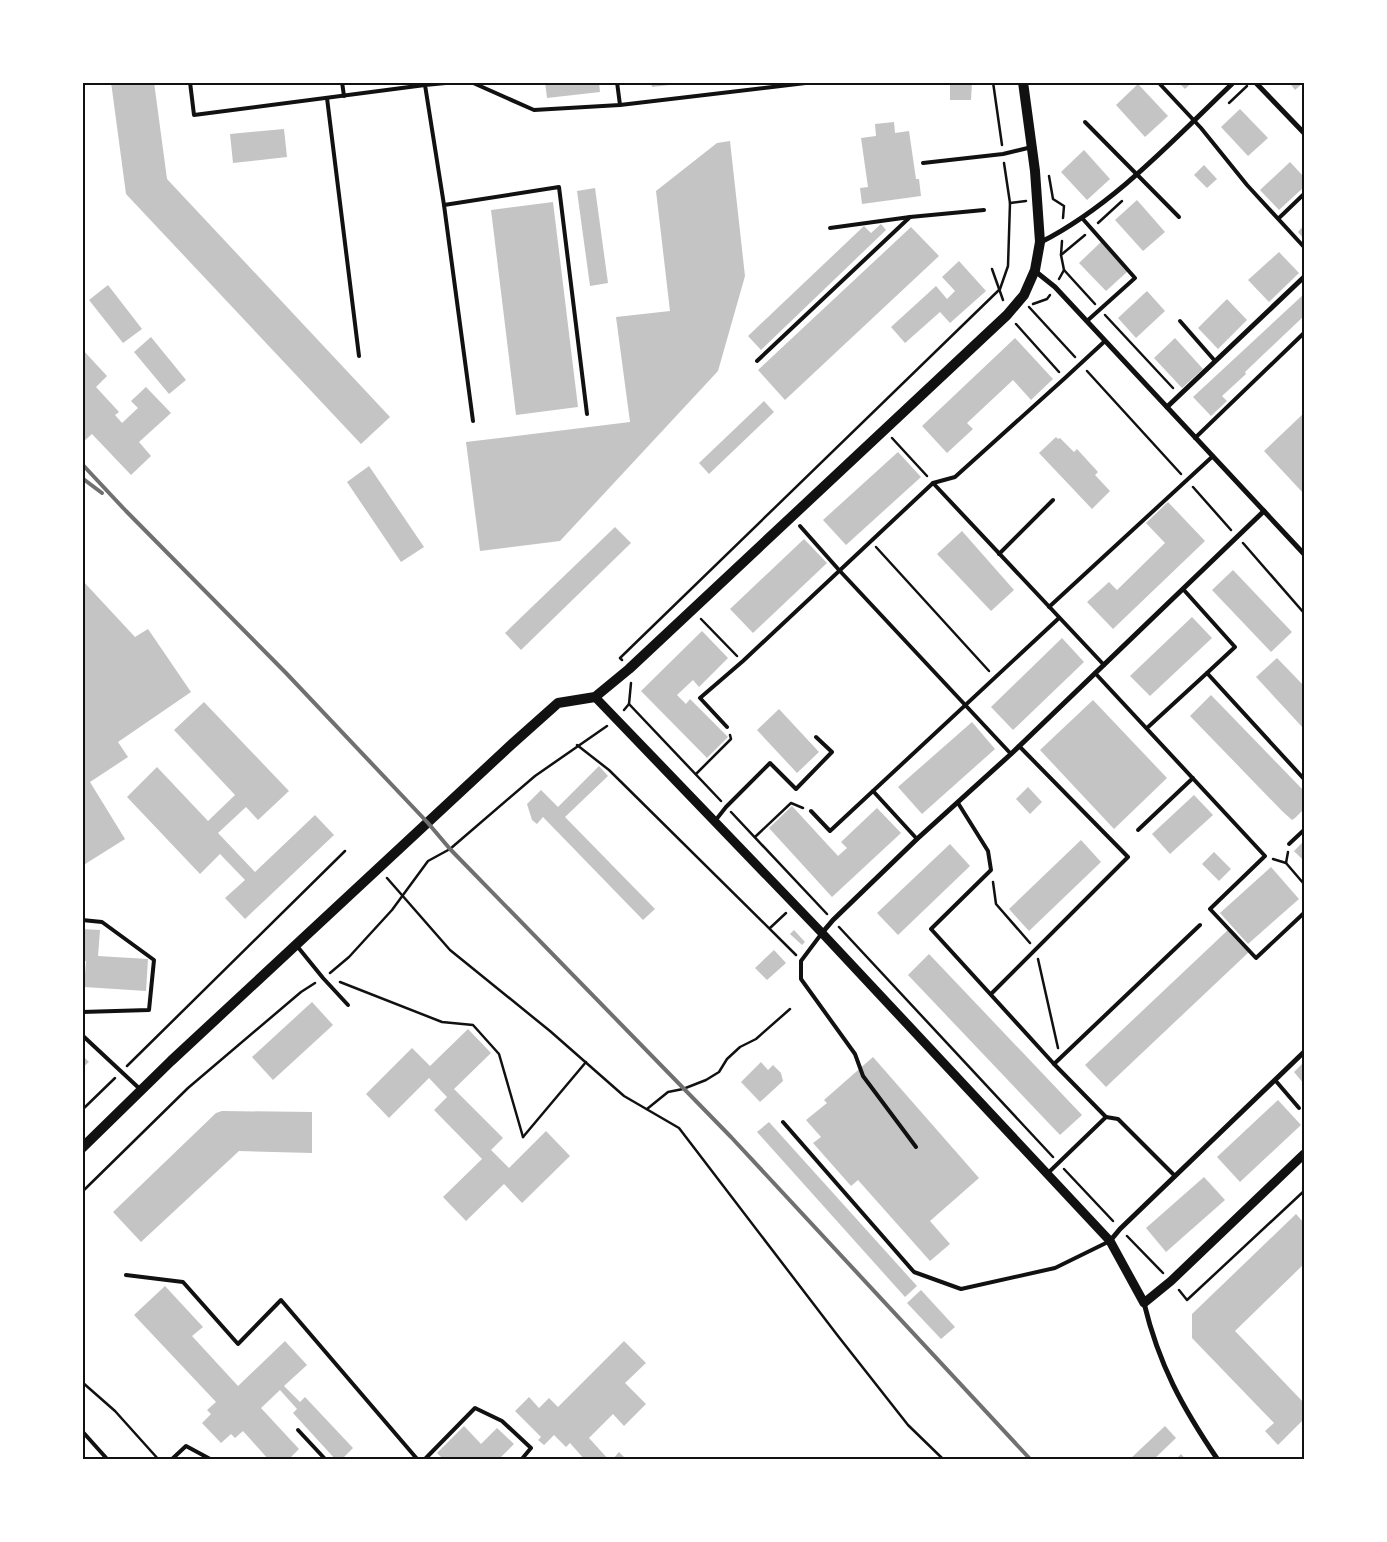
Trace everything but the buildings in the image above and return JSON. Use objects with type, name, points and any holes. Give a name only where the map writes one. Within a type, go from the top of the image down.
[{"type":"main road","points":[[82,1148],[141,1090],[512,744],[558,703],[595,697],[629,668],[1007,315],[1024,295],[1035,270],[1040,242],[1032,147],[1023,82]]},
{"type":"street","points":[[1040,242],[1082,218],[1136,174],[1234,82]]},
{"type":"street","points":[[1253,82],[1304,133]]},
{"type":"street","points":[[1035,270],[1055,287],[1304,554]]},
{"type":"street","points":[[1167,407],[1304,277]]},
{"type":"street","points":[[822,933],[833,920],[917,839],[1011,754],[1264,511]]},
{"type":"street","points":[[595,697],[822,933],[1110,1241],[1144,1303],[1152,1335],[1165,1369],[1195,1426],[1218,1460]]},
{"type":"street","points":[[1110,1241],[1120,1228],[1304,1052]]},
{"type":"street","points":[[1144,1303],[1170,1281],[1304,1154]]},
{"type":"lane","points":[[190,82],[194,116],[456,82]]},
{"type":"lane","points":[[342,82],[344,96]]},
{"type":"lane","points":[[471,82],[534,110],[620,105],[814,82]]},
{"type":"lane","points":[[617,82],[620,105]]},
{"type":"lane","points":[[1158,82],[1194,120],[1247,185],[1304,247]]},
{"type":"lane","points":[[425,85],[444,205],[473,421]]},
{"type":"lane","points":[[327,98],[358,356]]},
{"type":"lane","points":[[1085,122],[1179,217]]},
{"type":"lane","points":[[923,163],[1003,154],[1032,147]]},
{"type":"lane","points":[[444,205],[559,187],[587,414]]},
{"type":"lane","points":[[1279,218],[1304,194]]},
{"type":"lane","points":[[830,228],[910,216],[984,210]]},
{"type":"lane","points":[[757,361],[910,216]]},
{"type":"lane","points":[[1082,218],[1135,278],[1087,322]]},
{"type":"lane","points":[[1180,321],[1215,361]]},
{"type":"lane","points":[[1195,438],[1304,333]]},
{"type":"lane","points":[[728,727],[700,698],[743,661],[933,483],[955,476],[1105,340]]},
{"type":"lane","points":[[1049,607],[1213,456]]},
{"type":"lane","points":[[933,483],[1104,665]]},
{"type":"lane","points":[[999,554],[1052,500]]},
{"type":"lane","points":[[800,526],[1011,754]]},
{"type":"lane","points":[[1146,728],[1235,648],[1183,589]]},
{"type":"lane","points":[[810,811],[830,831],[1059,618]]},
{"type":"lane","points":[[1095,673],[1265,856],[1210,909],[1256,958],[1304,913]]},
{"type":"lane","points":[[1207,673],[1304,779]]},
{"type":"lane","points":[[715,821],[726,807],[770,763],[796,789],[832,752],[816,737]]},
{"type":"lane","points":[[991,994],[1128,858],[1019,746]]},
{"type":"lane","points":[[1138,830],[1193,778]]},
{"type":"lane","points":[[873,791],[917,839]]},
{"type":"lane","points":[[958,803],[988,851],[991,870],[931,929],[1054,1064],[1106,1117],[1118,1119],[1175,1176]]},
{"type":"lane","points":[[1289,844],[1304,830]]},
{"type":"lane","points":[[82,920],[102,922],[154,960],[149,1010],[82,1012]]},
{"type":"lane","points":[[1054,1064],[1200,925]]},
{"type":"lane","points":[[822,933],[801,961],[801,979],[855,1054],[862,1076],[916,1147]]},
{"type":"lane","points":[[297,945],[323,978],[348,1005]]},
{"type":"lane","points":[[82,1035],[141,1090]]},
{"type":"lane","points":[[1275,1080],[1299,1108]]},
{"type":"lane","points":[[1048,1173],[1106,1117]]},
{"type":"lane","points":[[783,1122],[914,1272],[961,1289],[1055,1268],[1110,1241]]},
{"type":"lane","points":[[126,1275],[183,1282],[238,1344],[282,1300],[418,1460]]},
{"type":"lane","points":[[424,1460],[474,1408],[502,1421],[531,1448],[521,1460]]},
{"type":"lane","points":[[298,1430],[326,1460]]},
{"type":"lane","points":[[82,1431],[108,1460]]},
{"type":"lane","points":[[171,1460],[186,1446],[212,1460]]},
{"type":"path","points":[[629,668],[620,658],[1000,289],[1008,266],[1010,203],[992,82]]},
{"type":"path","points":[[1226,105],[1253,82]]},
{"type":"path","points":[[1048,170],[1052,199],[1064,206],[1061,255],[1064,270],[1180,395]]},
{"type":"path","points":[[1061,255],[1124,200]]},
{"type":"path","points":[[992,269],[1007,315],[1065,378]]},
{"type":"path","points":[[1030,306],[1038,301],[1047,299],[1064,270]]},
{"type":"path","points":[[891,438],[933,483]]},
{"type":"path","points":[[870,541],[995,677]]},
{"type":"path","points":[[700,618],[743,661]]},
{"type":"path","points":[[629,704],[1187,1300],[1304,1191]]},
{"type":"path","points":[[696,774],[731,739],[728,727]]},
{"type":"path","points":[[577,745],[609,770],[801,961]]},
{"type":"path","points":[[755,838],[791,803],[810,811]]},
{"type":"path","points":[[82,1110],[345,850]]},
{"type":"path","points":[[1265,856],[1286,863],[1304,884]]},
{"type":"path","points":[[379,869],[450,950],[550,1031],[624,1096],[679,1128],[908,1425],[944,1460]]},
{"type":"path","points":[[323,978],[342,982],[442,1022],[473,1025],[499,1054],[523,1137],[586,1062]]},
{"type":"path","points":[[647,1110],[668,1092],[683,1090],[719,1072],[727,1059],[740,1047],[756,1039],[790,1009]]},
{"type":"path","points":[[82,1382],[115,1410],[159,1460]]},
{"type":"railway","points":[[82,464],[286,673],[428,823],[450,849],[731,1137],[1031,1460]]},
{"type":"railway","points":[[82,478],[102,493]]}]
